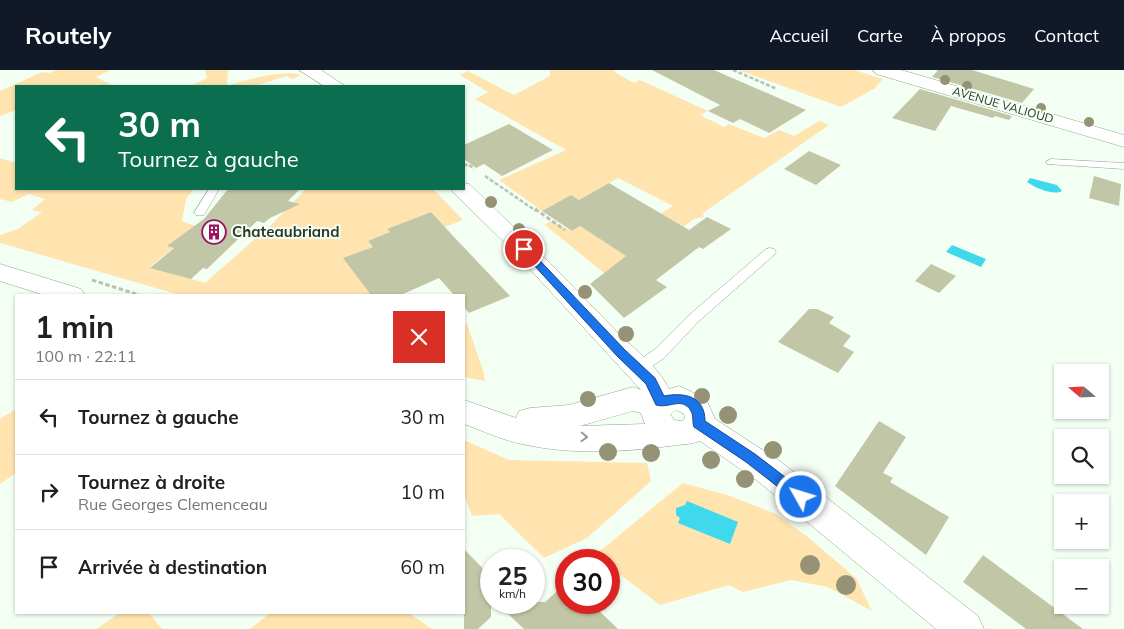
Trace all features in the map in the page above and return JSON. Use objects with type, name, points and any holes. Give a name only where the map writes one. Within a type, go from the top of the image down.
[{"type":"street","points":[[308,70],[334,85]]},
{"type":"street","name":"AVENUE VALIOUD","points":[[882,70],[1124,141]]},
{"type":"street","points":[[463,190],[524,249],[651,382],[659,404]]},
{"type":"street","points":[[0,272],[69,294]]},
{"type":"street","points":[[679,398],[692,403],[699,412],[685,428],[644,438],[571,437],[521,432],[475,416],[521,420],[569,417],[633,399],[659,404],[679,398]]},
{"type":"street","points":[[685,428],[770,472],[965,629]]},
{"type":"lane","points":[[1051,162],[1124,166]]},
{"type":"lane","points":[[200,213],[213,190]]},
{"type":"lane","points":[[637,369],[659,354],[693,319],[770,252]]},
{"type":"path","points":[[733,70],[776,89]]},
{"type":"path","points":[[465,166],[468,164],[565,230]]},
{"type":"shaded area","points":[[56,70],[111,70],[96,77],[111,85],[15,85],[15,110],[0,116],[0,91],[42,72],[49,73]]},
{"type":"shaded area","points":[[205,70],[228,70],[227,85],[193,85],[207,78]]},
{"type":"shaded area","points":[[550,70],[616,70],[614,72],[634,83],[640,80],[708,111],[700,115],[724,127],[729,124],[764,138],[779,130],[794,136],[819,121],[829,125],[703,213],[704,217],[694,219],[644,257],[604,273],[545,225],[550,221],[572,231],[580,226],[609,245],[673,206],[618,178],[579,200],[571,195],[542,211],[499,180],[566,150],[475,99],[488,92],[460,75],[468,71],[514,95],[550,76]]},
{"type":"shaded area","points":[[738,70],[854,70],[883,79],[874,89],[841,107]]},
{"type":"shaded area","points":[[274,74],[301,75],[293,79],[286,76],[258,85],[230,85]]},
{"type":"shaded area","points":[[0,158],[15,163],[15,190],[193,190],[186,199],[182,221],[198,227],[150,267],[205,283],[272,224],[305,190],[434,190],[463,220],[445,227],[431,212],[387,229],[390,232],[368,241],[373,247],[344,258],[370,294],[177,294],[0,243],[0,235],[18,229],[42,212],[32,210],[45,199],[29,194],[12,202],[0,199]]},
{"type":"shaded area","points":[[467,324],[485,381],[465,377],[465,325]]},
{"type":"shaded area","points":[[15,410],[15,474],[0,484],[0,419]]},
{"type":"shaded area","points":[[465,440],[509,460],[647,463],[651,481],[587,538],[563,549],[555,549],[555,553],[545,558],[545,549],[535,549],[499,514],[472,516],[465,497]]},
{"type":"shaded area","points":[[683,483],[730,496],[776,514],[809,538],[856,578],[872,611],[828,587],[791,580],[743,592],[729,585],[660,605],[620,574],[620,549],[602,549]]},
{"type":"shaded area","points":[[150,614],[162,629],[96,629],[117,615]]},
{"type":"shaded area","points":[[269,614],[410,614],[432,629],[250,629]]},
{"type":"water","points":[[1030,178],[1057,185],[1062,191],[1054,193],[1039,189],[1027,182]]},
{"type":"water","points":[[952,245],[986,259],[981,267],[946,252]]},
{"type":"water","points":[[687,501],[738,522],[730,544],[678,523],[680,518],[676,515],[676,508],[685,505]]},
{"type":"building","points":[[652,70],[714,70],[806,110],[769,133],[740,119],[733,123],[708,111],[720,105]]},
{"type":"building","points":[[938,70],[972,70],[1034,89],[1022,103],[932,77]]},
{"type":"building","points":[[920,89],[1012,116],[1009,120],[995,116],[993,118],[951,106],[935,131],[892,118]]},
{"type":"building","points":[[509,124],[553,150],[502,176],[484,164],[476,168],[465,160],[465,145]]},
{"type":"building","points":[[809,151],[841,165],[816,185],[784,169]]},
{"type":"building","points":[[1094,176],[1121,184],[1119,206],[1089,198]]},
{"type":"building","points":[[609,183],[689,230],[707,217],[731,229],[703,249],[699,247],[656,280],[667,287],[624,318],[590,284],[626,256],[580,226],[572,231],[542,211],[571,195],[579,200]]},
{"type":"building","name":"Chateaubriand","points":[[227,190],[299,190],[288,201],[300,204],[270,218],[264,223],[257,221],[207,269],[203,268],[191,279],[150,268],[174,248],[167,246],[204,219]]},
{"type":"building","points":[[431,212],[510,296],[469,313],[465,308],[465,294],[453,294],[439,278],[403,294],[370,294],[343,258],[373,247],[368,241],[390,232],[387,229]]},
{"type":"building","points":[[931,264],[956,276],[939,293],[915,281]]},
{"type":"building","points":[[809,309],[817,309],[834,317],[829,323],[851,336],[843,346],[854,352],[838,373],[778,342]]},
{"type":"building","points":[[879,421],[906,437],[883,473],[893,478],[890,482],[949,517],[926,555],[835,486]]},
{"type":"building","points":[[465,550],[480,566],[480,614],[491,614],[491,617],[478,629],[464,629]]},
{"type":"building","points":[[983,555],[1054,608],[1054,614],[1063,614],[1083,629],[1026,629],[963,582]]},
{"type":"building","points":[[555,593],[555,614],[602,614],[618,629],[524,629],[508,614],[545,614],[545,602]]},
{"type":"place","name":"Chateaubriand","points":[[214,232]]},
{"type":"route","points":[[524,249],[621,353],[651,382],[660,402],[666,399],[679,398],[692,403],[699,412],[699,424],[751,458],[801,497]]}]
